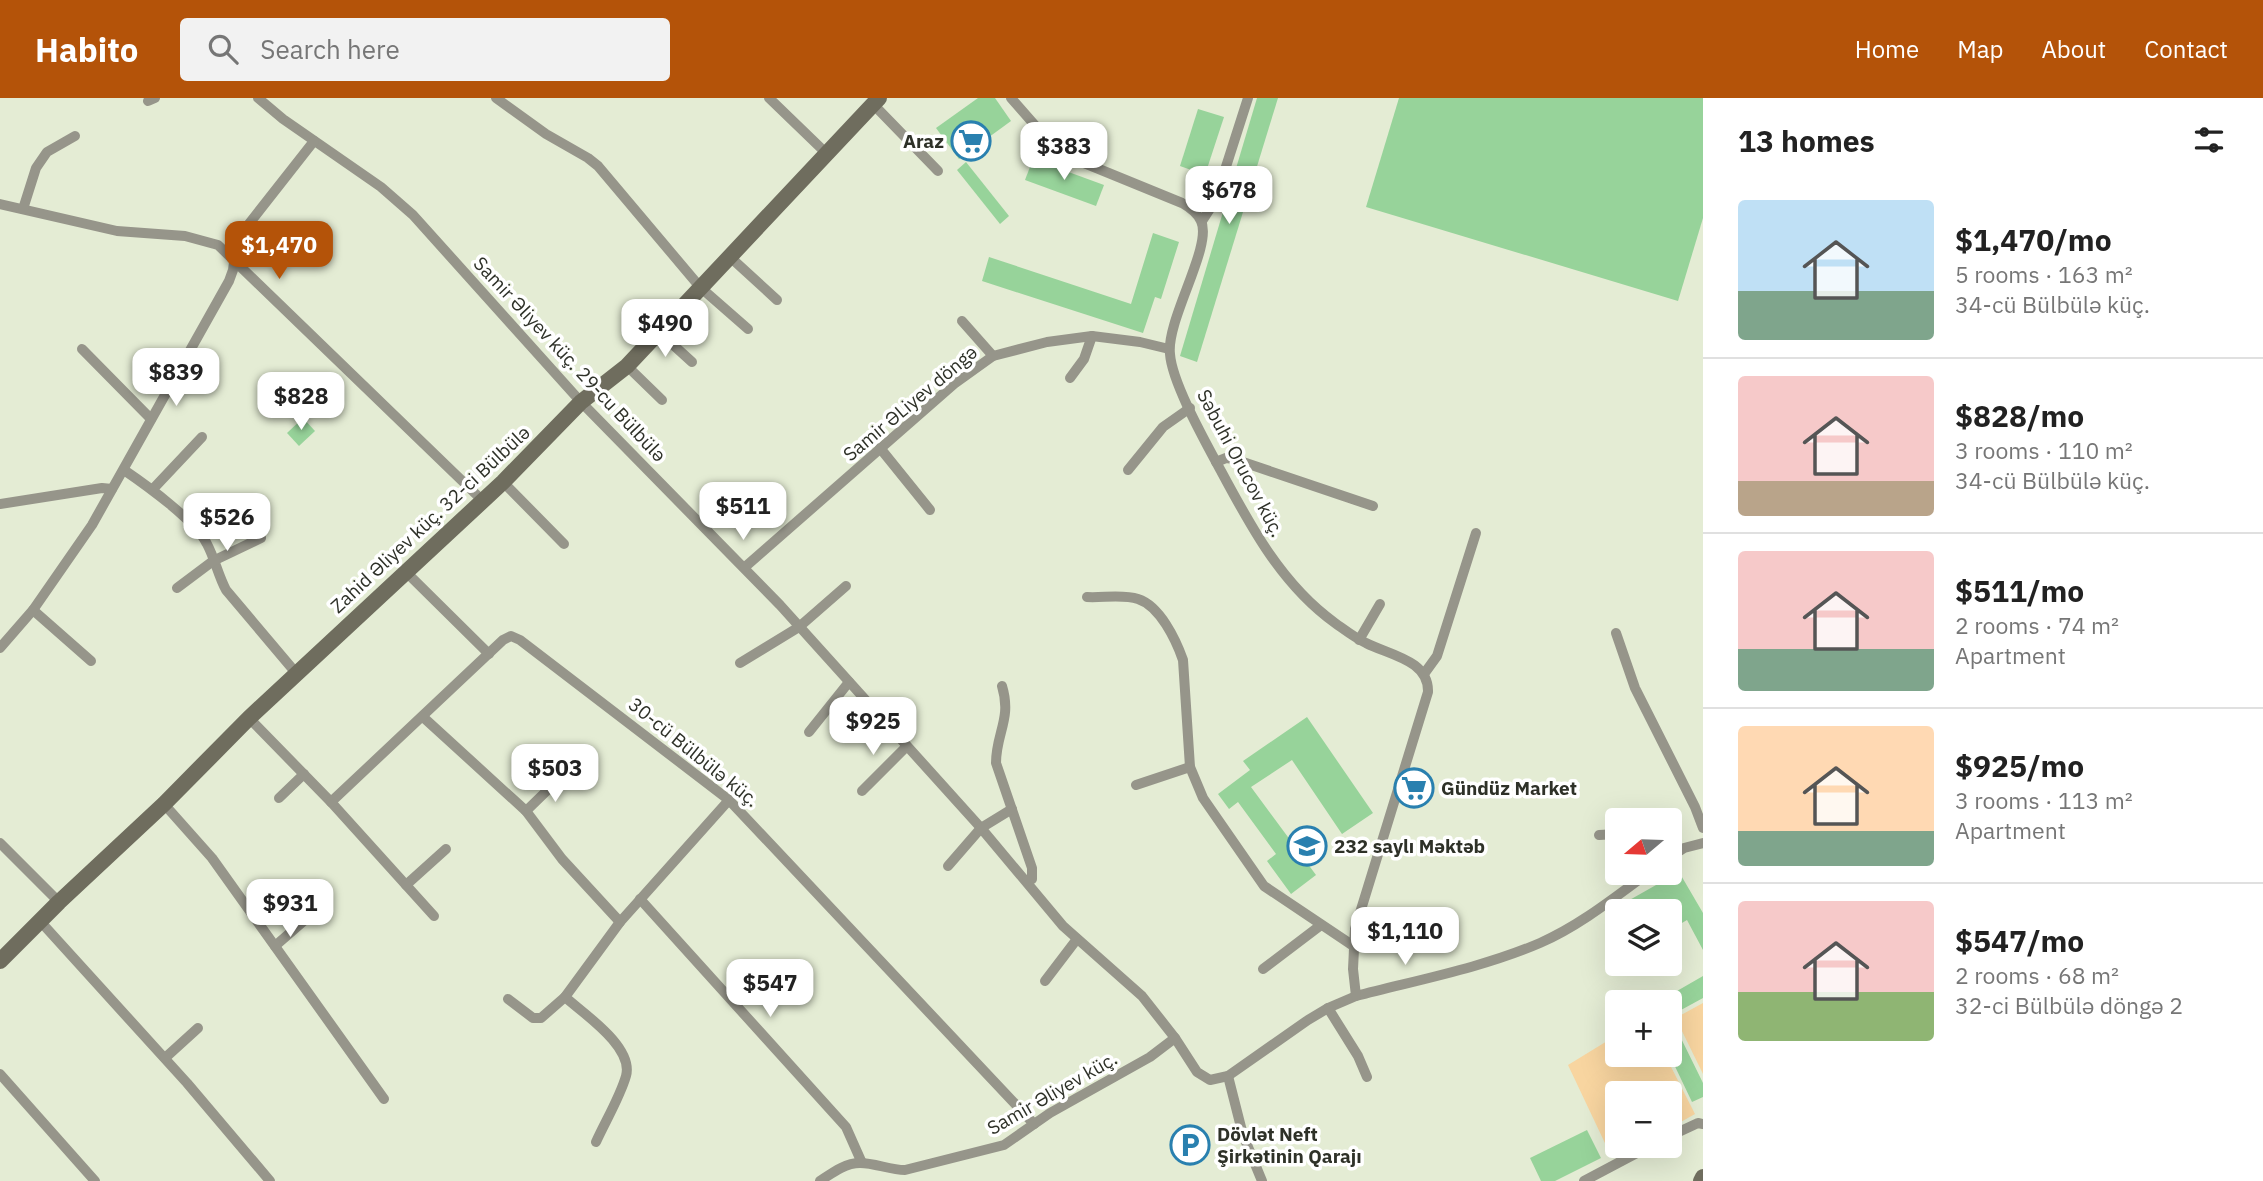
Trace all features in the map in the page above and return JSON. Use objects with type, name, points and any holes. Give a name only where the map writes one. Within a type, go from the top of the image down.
[{"type":"street","name":"Samir Əliyev küç. 29-cu Bülbülə","points":[[258,98],[380,187],[413,215],[581,402],[745,567],[981,828],[1077,939],[1122,976],[1158,1014],[1191,1064],[1203,1077],[1210,1080],[1228,1076]]},
{"type":"street","points":[[496,98],[545,134],[598,166],[701,287],[748,329]]},
{"type":"street","points":[[769,98],[826,153]]},
{"type":"street","points":[[1011,98],[1051,143],[1067,156],[1182,203],[1192,209],[1202,222],[1203,238],[1169,348]]},
{"type":"street","points":[[1202,222],[1215,201],[1248,98]]},
{"type":"street","points":[[876,101],[938,171]]},
{"type":"street","name":"Zahid Əliyev küç. 32-ci Bülbülə","points":[[0,961],[296,673],[503,482],[581,402],[627,366],[876,101]]},
{"type":"street","points":[[23,209],[36,167],[47,152],[75,136]]},
{"type":"street","points":[[0,648],[33,610],[92,525],[229,281],[239,240],[314,141]]},
{"type":"street","points":[[0,204],[117,231],[185,236],[218,245],[483,501]]},
{"type":"street","points":[[729,256],[777,300]]},
{"type":"street","points":[[962,321],[993,356]]},
{"type":"street","points":[[659,332],[692,362]]},
{"type":"street","points":[[1070,378],[1084,359],[1092,337]]},
{"type":"street","name":"Samir ƏLiyev döngə","points":[[745,567],[954,384],[993,356],[1047,342],[1092,337],[1169,348]]},
{"type":"street","name":"Səbuhi Orucov küç.","points":[[1169,348],[1172,366],[1216,462],[1273,561],[1317,608],[1359,640],[1411,662],[1424,674]]},
{"type":"street","points":[[82,349],[151,419]]},
{"type":"street","points":[[627,366],[662,400]]},
{"type":"street","points":[[1128,470],[1163,427],[1190,408]]},
{"type":"street","points":[[153,489],[202,437]]},
{"type":"street","points":[[880,448],[930,510]]},
{"type":"street","points":[[1216,462],[1226,458],[1234,459],[1373,506]]},
{"type":"street","points":[[124,470],[153,489],[207,542],[226,590],[296,673]]},
{"type":"street","points":[[503,482],[564,544]]},
{"type":"street","points":[[0,504],[112,489]]},
{"type":"street","points":[[1356,996],[1352,945],[1370,877],[1428,692],[1424,674],[1437,656],[1476,533]]},
{"type":"street","points":[[177,588],[213,561],[261,538]]},
{"type":"street","points":[[405,572],[489,654]]},
{"type":"street","points":[[740,663],[799,627],[846,586]]},
{"type":"street","points":[[1087,597],[1140,599],[1156,610],[1179,648],[1183,660],[1190,767],[1203,798],[1264,886],[1352,945]]},
{"type":"street","points":[[1359,640],[1380,604]]},
{"type":"street","points":[[33,610],[91,661]]},
{"type":"street","points":[[1616,633],[1635,688],[1703,828]]},
{"type":"street","name":"30-cü Bülbülə küç.","points":[[331,802],[503,640],[511,636],[520,640],[729,800],[1034,1124]]},
{"type":"street","points":[[809,732],[849,682]]},
{"type":"street","points":[[1002,686],[1006,712],[996,751],[996,763],[1032,868],[1032,879],[1027,881]]},
{"type":"street","points":[[423,717],[526,811],[562,859],[620,922]]},
{"type":"street","points":[[249,718],[331,802],[434,916]]},
{"type":"street","points":[[862,791],[906,747]]},
{"type":"street","points":[[1136,785],[1190,767]]},
{"type":"street","points":[[279,798],[304,774]]},
{"type":"street","points":[[526,811],[563,775]]},
{"type":"street","points":[[508,999],[533,1018],[541,1018],[565,997],[620,922],[729,800]]},
{"type":"street","points":[[164,804],[212,858],[384,1099]]},
{"type":"street","points":[[948,866],[981,828],[1012,809]]},
{"type":"street","points":[[1599,835],[1605,835]]},
{"type":"street","points":[[0,843],[59,902]]},
{"type":"street","points":[[1682,849],[1703,843]]},
{"type":"street","points":[[406,885],[446,849]]},
{"type":"street","points":[[1262,1181],[1243,1135],[1228,1076],[1328,1008],[1356,996],[1501,958],[1544,942],[1610,902],[1631,886]]},
{"type":"street","points":[[640,899],[846,1128],[862,1163],[850,1164],[820,1181]]},
{"type":"street","points":[[275,946],[306,919]]},
{"type":"street","points":[[40,921],[164,1058],[270,1181]]},
{"type":"street","points":[[1263,969],[1321,925]]},
{"type":"street","points":[[1045,981],[1077,939]]},
{"type":"street","points":[[565,997],[619,1045],[625,1059],[627,1074],[596,1142]]},
{"type":"street","points":[[1328,1008],[1358,1056],[1367,1077]]},
{"type":"street","points":[[164,1058],[198,1028]]},
{"type":"street","name":"Samir Əliyev küç.","points":[[862,1163],[905,1170],[1004,1145],[1034,1124],[1150,1057],[1175,1038]]},
{"type":"street","points":[[0,1074],[96,1181]]},
{"type":"street","points":[[1682,1130],[1703,1124]]},
{"type":"street","points":[[1584,1181],[1627,1158]]},
{"type":"shaded area","points":[[1703,1003],[1703,1074],[1682,1031],[1682,1014]]},
{"type":"shaded area","points":[[1605,1042],[1605,1067],[1671,1067],[1678,1081],[1605,1081],[1605,1143],[1568,1065]]},
{"type":"shaded area","points":[[1682,1088],[1695,1114],[1682,1121]]},
{"type":"building","points":[[978,98],[995,98],[1011,121],[959,159],[936,128]]},
{"type":"building","points":[[1257,98],[1278,98],[1197,362],[1180,356]]},
{"type":"building","points":[[1399,98],[1703,98],[1703,218],[1678,301],[1366,207]]},
{"type":"building","points":[[1198,109],[1224,117],[1205,175],[1180,166]]},
{"type":"building","points":[[1033,159],[1104,185],[1096,206],[1025,180]]},
{"type":"building","points":[[966,162],[1009,216],[1000,224],[957,170]]},
{"type":"building","points":[[1153,233],[1179,242],[1161,299],[1155,297],[1143,333],[982,281],[989,257],[1131,304]]},
{"type":"building","points":[[303,418],[315,431],[299,446],[287,433]]},
{"type":"building","points":[[1307,717],[1373,813],[1342,834],[1292,760],[1251,787],[1316,875],[1291,894],[1267,861],[1276,854],[1238,802],[1229,809],[1218,794],[1250,770],[1243,761]]},
{"type":"building","points":[[1682,877],[1703,913],[1703,950],[1687,920],[1682,923],[1682,899],[1631,899],[1654,886],[1682,886]]},
{"type":"building","points":[[1703,976],[1703,998],[1682,1009],[1682,990],[1679,990]]},
{"type":"building","points":[[1682,1040],[1703,1083],[1703,1097],[1692,1102],[1675,1067],[1682,1067]]},
{"type":"building","points":[[1587,1130],[1601,1158],[1555,1181],[1541,1181],[1530,1158]]},
{"type":"place","name":"Araz","points":[[971,141]]},
{"type":"place","name":"Gündüz Market","points":[[1414,788]]},
{"type":"place","name":"232 saylı Məktəb","points":[[1307,846]]},
{"type":"place","name":"Dövlət Neft Şirkətinin Qarajı","points":[[1190,1145]]}]
